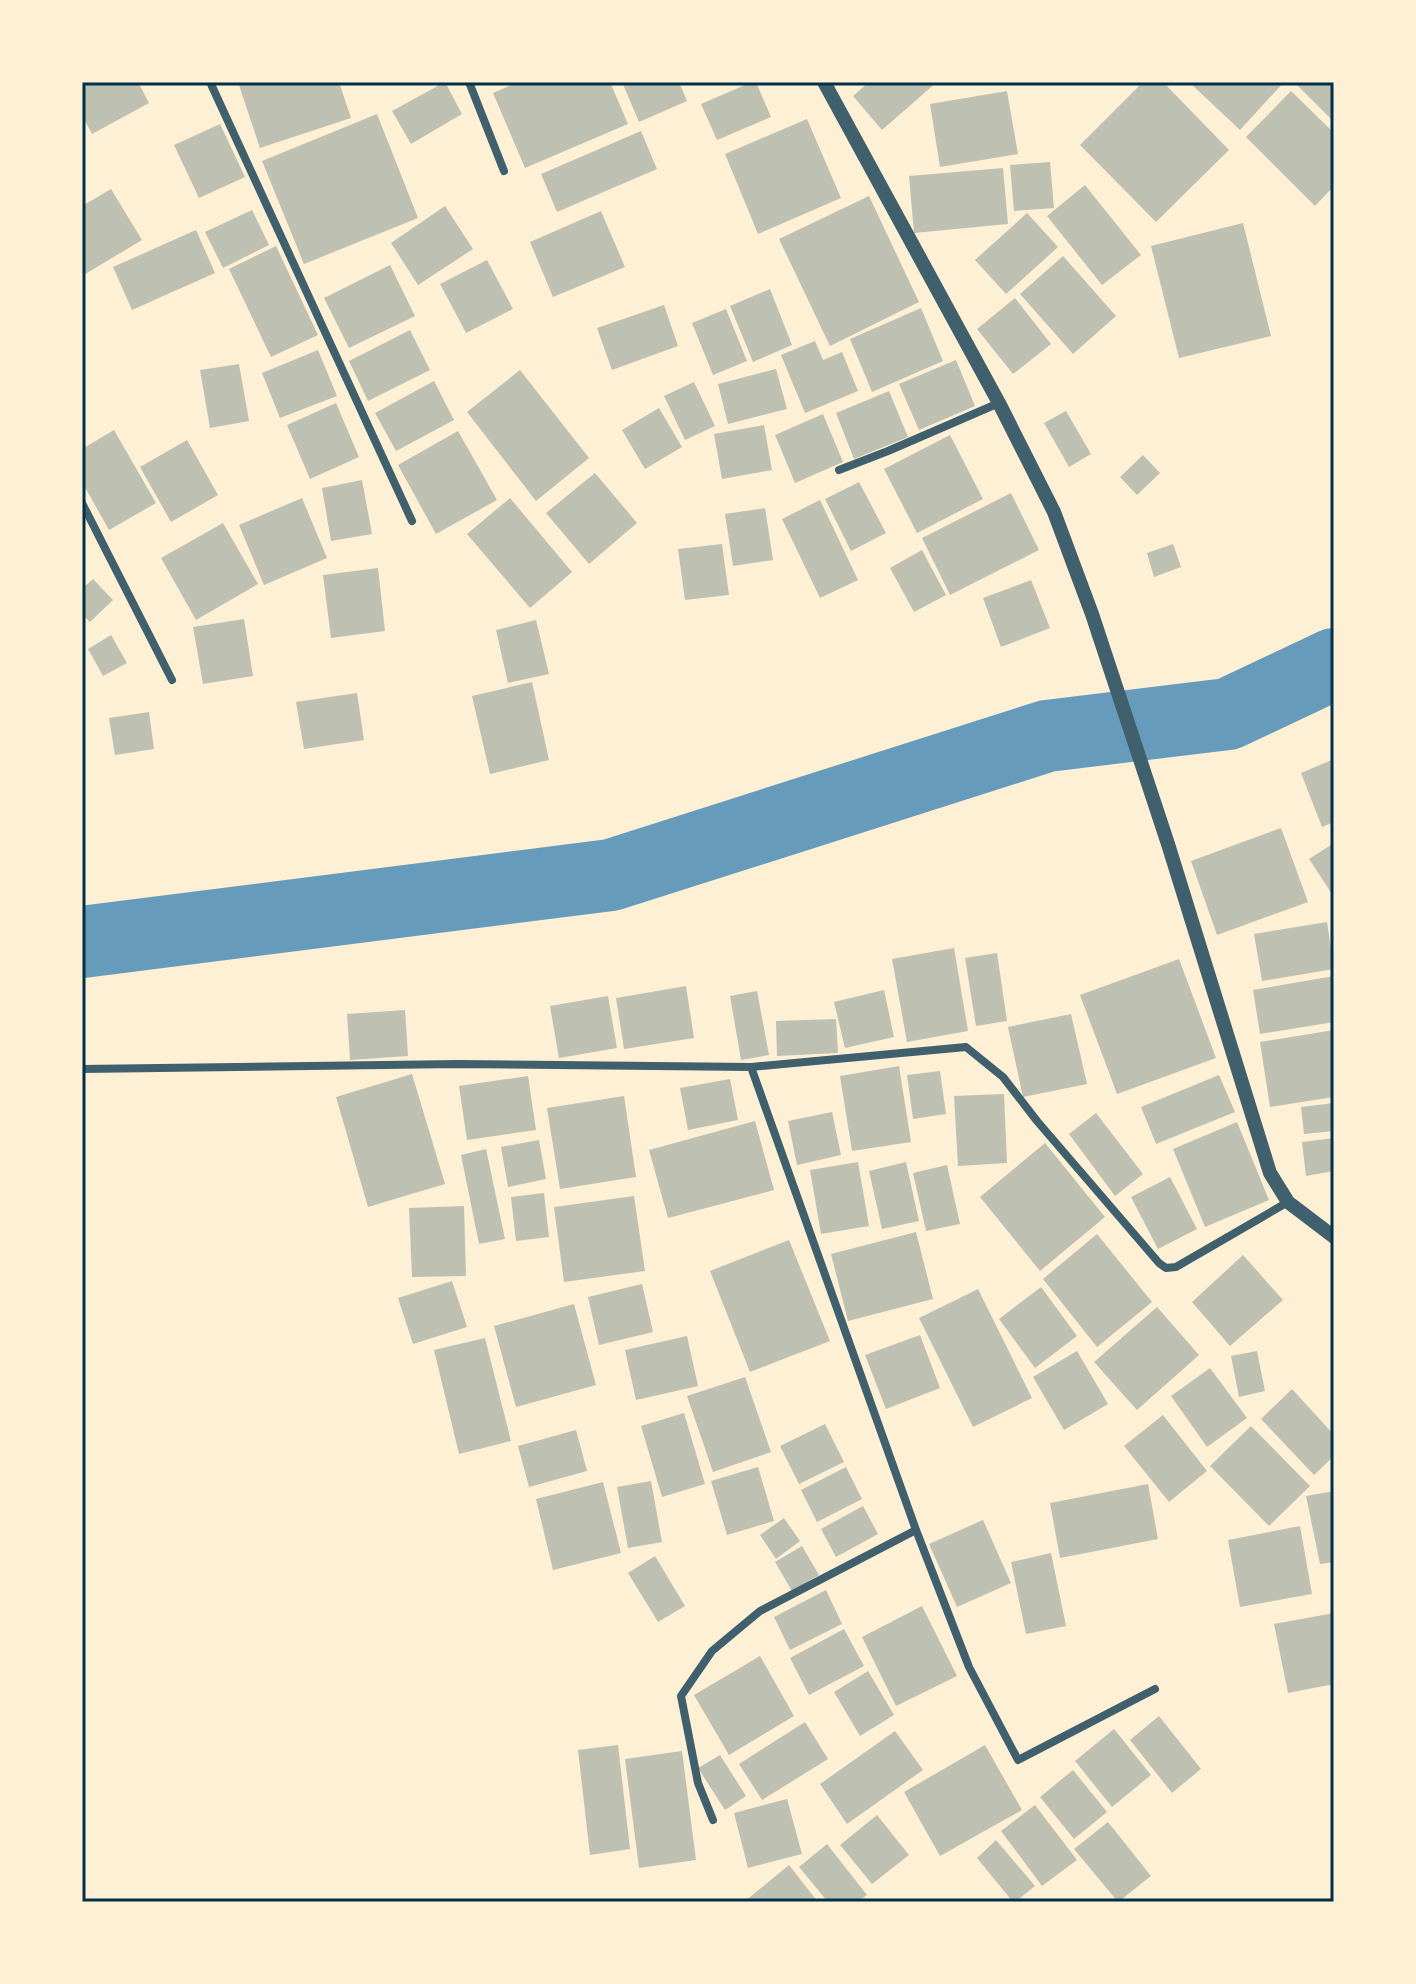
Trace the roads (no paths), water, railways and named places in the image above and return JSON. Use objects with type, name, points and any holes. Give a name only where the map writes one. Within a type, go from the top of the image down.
[{"type":"street","points":[[210,82],[412,521]]},
{"type":"street","points":[[469,82],[504,171]]},
{"type":"street","points":[[824,82],[999,403],[1054,512],[1092,614],[1168,844],[1270,1173],[1288,1202],[1334,1237]]},
{"type":"street","points":[[839,470],[999,403]]},
{"type":"street","points":[[82,503],[172,680]]},
{"type":"street","points":[[82,1069],[458,1064],[751,1067],[966,1047],[1003,1077],[1037,1121],[1166,1268],[1176,1267],[1288,1202]]},
{"type":"street","points":[[751,1067],[916,1530],[969,1667],[1018,1760],[1155,1689]]},
{"type":"street","points":[[713,1820],[698,1783],[681,1696],[712,1651],[760,1611],[916,1530]]},
{"type":"waterway","points":[[82,942],[611,875],[1047,736],[1228,714],[1334,664]]}]
